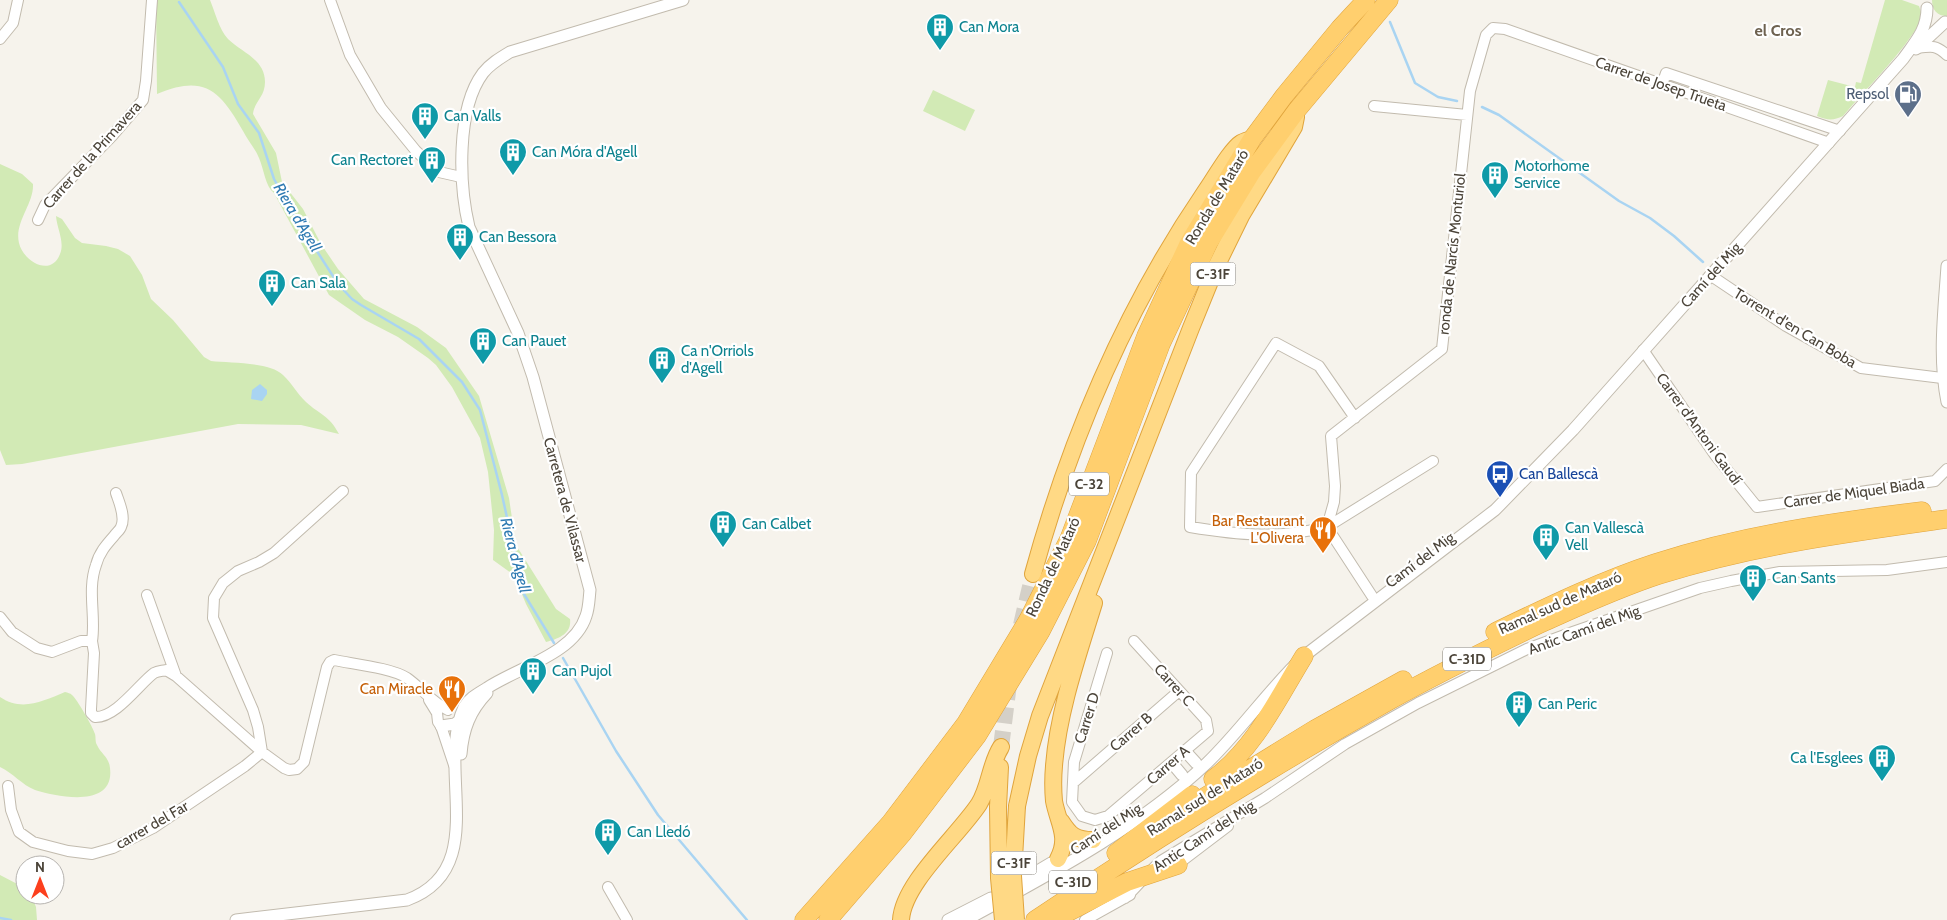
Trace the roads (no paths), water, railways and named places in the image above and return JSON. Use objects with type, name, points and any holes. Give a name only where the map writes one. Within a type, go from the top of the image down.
[{"type":"highway","name":"Ronda de Mataró","points":[[804,920],[891,822],[966,723],[1028,620],[1069,539],[1146,336],[1189,243],[1218,192],[1252,139],[1284,96],[1340,28],[1366,0]]},
{"type":"highway","name":"Ronda de Mataró","points":[[832,915],[903,834],[977,736],[1041,631],[1087,541],[1161,344],[1209,242],[1251,173],[1297,110],[1389,0]]},
{"type":"highway","name":"C-31F","points":[[1015,920],[1013,876],[1018,806],[1028,756],[1040,716],[1215,269],[1246,207],[1294,127],[1297,110]]},
{"type":"highway","points":[[1033,574],[1048,520],[1072,454],[1112,357],[1136,305],[1183,225],[1227,160],[1240,143],[1252,139]]},
{"type":"highway","name":"Ramal sud de Mataró","points":[[1132,842],[1235,776],[1370,698],[1481,639],[1568,597],[1653,564],[1730,542],[1790,529],[1947,507]]},
{"type":"highway","name":"C-31D","points":[[1035,920],[1193,818],[1328,735],[1488,648],[1574,609],[1657,576],[1736,553],[1833,534],[1947,520]]},
{"type":"highway","points":[[1058,859],[1064,841],[1054,800],[1053,781],[1056,748],[1074,672],[1112,540],[1112,531]]},
{"type":"highway","points":[[1132,842],[1162,816],[1222,773],[1238,758],[1262,725],[1304,656]]},
{"type":"highway","name":"C-31F","points":[[904,918],[904,904],[913,886],[966,822],[980,802],[989,782],[995,756],[1001,747],[998,807],[999,878],[1003,920]]},
{"type":"highway","points":[[1058,816],[1068,832],[1074,837],[1093,840]]},
{"type":"highway","name":"C-31D","points":[[1015,920],[1132,842]]},
{"type":"highway","points":[[1054,920],[1117,887],[1178,865]]},
{"type":"street","points":[[0,40],[14,23],[18,0]]},
{"type":"street","name":"Carrer de la Primavera","points":[[38,220],[46,205],[112,136],[142,100],[146,81],[152,0]]},
{"type":"street","points":[[330,0],[350,55],[381,108],[416,151],[439,172],[461,177]]},
{"type":"street","name":"Carretera de Vilassar","points":[[457,712],[471,698],[503,678],[560,650],[581,627],[586,618],[590,602],[590,590],[533,377],[518,332],[469,227],[461,177],[469,102],[475,86],[484,72],[496,60],[510,52],[683,0]]},
{"type":"street","points":[[1927,4],[1931,15],[1937,20],[1946,22]]},
{"type":"street","name":"Camí del Mig","points":[[966,920],[1079,857],[1132,822],[1186,781],[1237,731],[1309,648],[1334,628],[1435,557],[1495,510],[1572,430],[1903,59],[1927,21],[1927,4]]},
{"type":"street","name":"Camí del Mig","points":[[1903,59],[1946,22]]},
{"type":"street","name":"Carrer de Josep Trueta","points":[[1493,28],[1505,29],[1829,143]]},
{"type":"street","name":"ronda de Narcís Monturiol","points":[[1327,527],[1336,486],[1331,436],[1442,349],[1470,91],[1486,35],[1493,28]]},
{"type":"street","points":[[1917,48],[1934,46],[1940,48],[1947,55]]},
{"type":"street","points":[[1662,85],[1666,73],[1840,130]]},
{"type":"street","points":[[1374,106],[1467,115]]},
{"type":"street","points":[[1947,266],[1942,378],[1947,402]]},
{"type":"street","name":"Torrent d'en Can Boba","points":[[1710,275],[1786,326],[1861,368],[1942,378]]},
{"type":"street","points":[[1355,418],[1319,366],[1276,343],[1191,473],[1190,527],[1234,535],[1277,536],[1309,532],[1327,527],[1433,461]]},
{"type":"street","name":"Carrer d'Antoni Gaudí","points":[[1643,350],[1715,455],[1757,507]]},
{"type":"street","name":"Carrer de Miquel Biada","points":[[1757,507],[1935,481],[1947,469]]},
{"type":"street","name":"Camí del Mig","points":[[948,920],[1006,890],[1093,840],[1138,810],[1196,763],[1224,736],[1299,652],[1344,621],[1372,596],[1515,488]]},
{"type":"street","points":[[262,752],[253,710],[213,618],[214,598],[223,583],[238,571],[274,553],[343,491]]},
{"type":"street","points":[[116,493],[122,513],[122,526],[100,554],[91,583],[94,625],[91,713],[95,717],[104,716],[133,695],[155,673],[166,670],[176,676],[262,752],[289,770],[297,769],[304,762],[327,668],[330,662],[334,660],[374,667],[406,677],[426,694],[457,712]]},
{"type":"street","points":[[1327,527],[1372,596]]},
{"type":"street","name":"Camí del Mig","points":[[1372,596],[1379,596],[1419,566],[1435,557]]},
{"type":"street","name":"Antic Camí del Mig","points":[[1125,898],[1161,861],[1265,798],[1345,744],[1418,703],[1527,650],[1700,588],[1731,581],[1780,572],[1887,570],[1947,562]]},
{"type":"street","name":"Antic Camí del Mig","points":[[1936,564],[1947,567]]},
{"type":"street","points":[[147,595],[176,676]]},
{"type":"street","points":[[0,617],[12,632],[37,648],[52,652],[81,641],[92,641]]},
{"type":"street","name":"Carrer C","points":[[1134,641],[1206,720],[1208,731]]},
{"type":"street","name":"Carrer D","points":[[1078,771],[1074,762],[1106,652]]},
{"type":"street","points":[[457,766],[464,730],[469,717],[485,695],[503,678]]},
{"type":"street","name":"Carrer B","points":[[1073,784],[1078,771],[1179,691]]},
{"type":"street","points":[[426,694],[440,722],[457,766]]},
{"type":"street","points":[[440,722],[455,724],[457,712],[485,695]]},
{"type":"street","points":[[236,920],[407,900],[421,895],[433,886],[442,875],[450,860],[455,841],[457,766],[455,734],[457,712]]},
{"type":"street","name":"Carrer A","points":[[1073,784],[1072,802],[1082,816],[1096,820],[1108,816],[1208,731]]},
{"type":"street","name":"Camí del Mig","points":[[1196,763],[1202,762],[1237,731]]},
{"type":"street","points":[[1185,751],[1196,763]]},
{"type":"street","name":"carrer del Far","points":[[8,786],[11,810],[18,832],[32,842],[68,851],[92,854],[113,848],[153,828],[245,766],[262,752]]},
{"type":"street","points":[[1172,763],[1182,775]]},
{"type":"street","name":"Camí del Mig","points":[[1132,822],[1138,814],[1183,779],[1182,775]]},
{"type":"street","name":"Antic Camí del Mig","points":[[1085,920],[1178,865],[1265,798]]},
{"type":"street","points":[[608,887],[628,920]]},
{"type":"water","points":[[260,384],[267,390],[267,394],[262,401],[251,399],[252,390]]},
{"type":"waterway","name":"Riera d'Agell","points":[[179,2],[223,67],[238,104],[259,133],[274,179],[297,220],[338,284],[352,299],[419,339],[462,382],[480,410],[502,495],[524,594],[554,643]]},
{"type":"waterway","points":[[1390,22],[1415,83],[1438,97],[1457,101]]},
{"type":"waterway","points":[[1482,107],[1499,115],[1619,201],[1650,218],[1703,262]]},
{"type":"waterway","name":"Riera d'Agell","points":[[563,658],[616,751],[658,815],[747,920]]},
{"type":"waterway","points":[[0,918],[11,920]]},
{"type":"tunnel","points":[[1021,625],[1033,574]]},
{"type":"tunnel","points":[[1001,747],[1009,684]]},
{"type":"place","name":"Can Mora","points":[[940,51]]},
{"type":"place","name":"Repsol","points":[[1908,118]]},
{"type":"place","name":"Can Valls","points":[[425,140]]},
{"type":"place","name":"Can Móra d'Agell","points":[[513,176]]},
{"type":"place","name":"Can Rectoret","points":[[432,184]]},
{"type":"place","name":"Motorhome Service","points":[[1495,199]]},
{"type":"place","name":"Can Bessora","points":[[460,261]]},
{"type":"place","name":"Can Sala","points":[[272,307]]},
{"type":"place","name":"Can Pauet","points":[[483,365]]},
{"type":"place","name":"Ca n'Orriols d'Agell","points":[[662,384]]},
{"type":"place","name":"Can Ballescà","points":[[1500,498]]},
{"type":"place","name":"Can Calbet","points":[[723,548]]},
{"type":"place","name":"Bar Restaurant L'Olivera","points":[[1323,554]]},
{"type":"place","name":"Can Vallescà Vell","points":[[1546,561]]},
{"type":"place","name":"Can Sants","points":[[1753,602]]},
{"type":"place","name":"Can Pujol","points":[[533,695]]},
{"type":"place","name":"Can Miracle","points":[[452,713]]},
{"type":"place","name":"Can Peric","points":[[1519,728]]},
{"type":"place","name":"Ca l'Esglees","points":[[1882,782]]},
{"type":"place","name":"Can Lledó","points":[[608,856]]},
{"type":"district","name":"el Cros","points":[[1778,30]]}]
